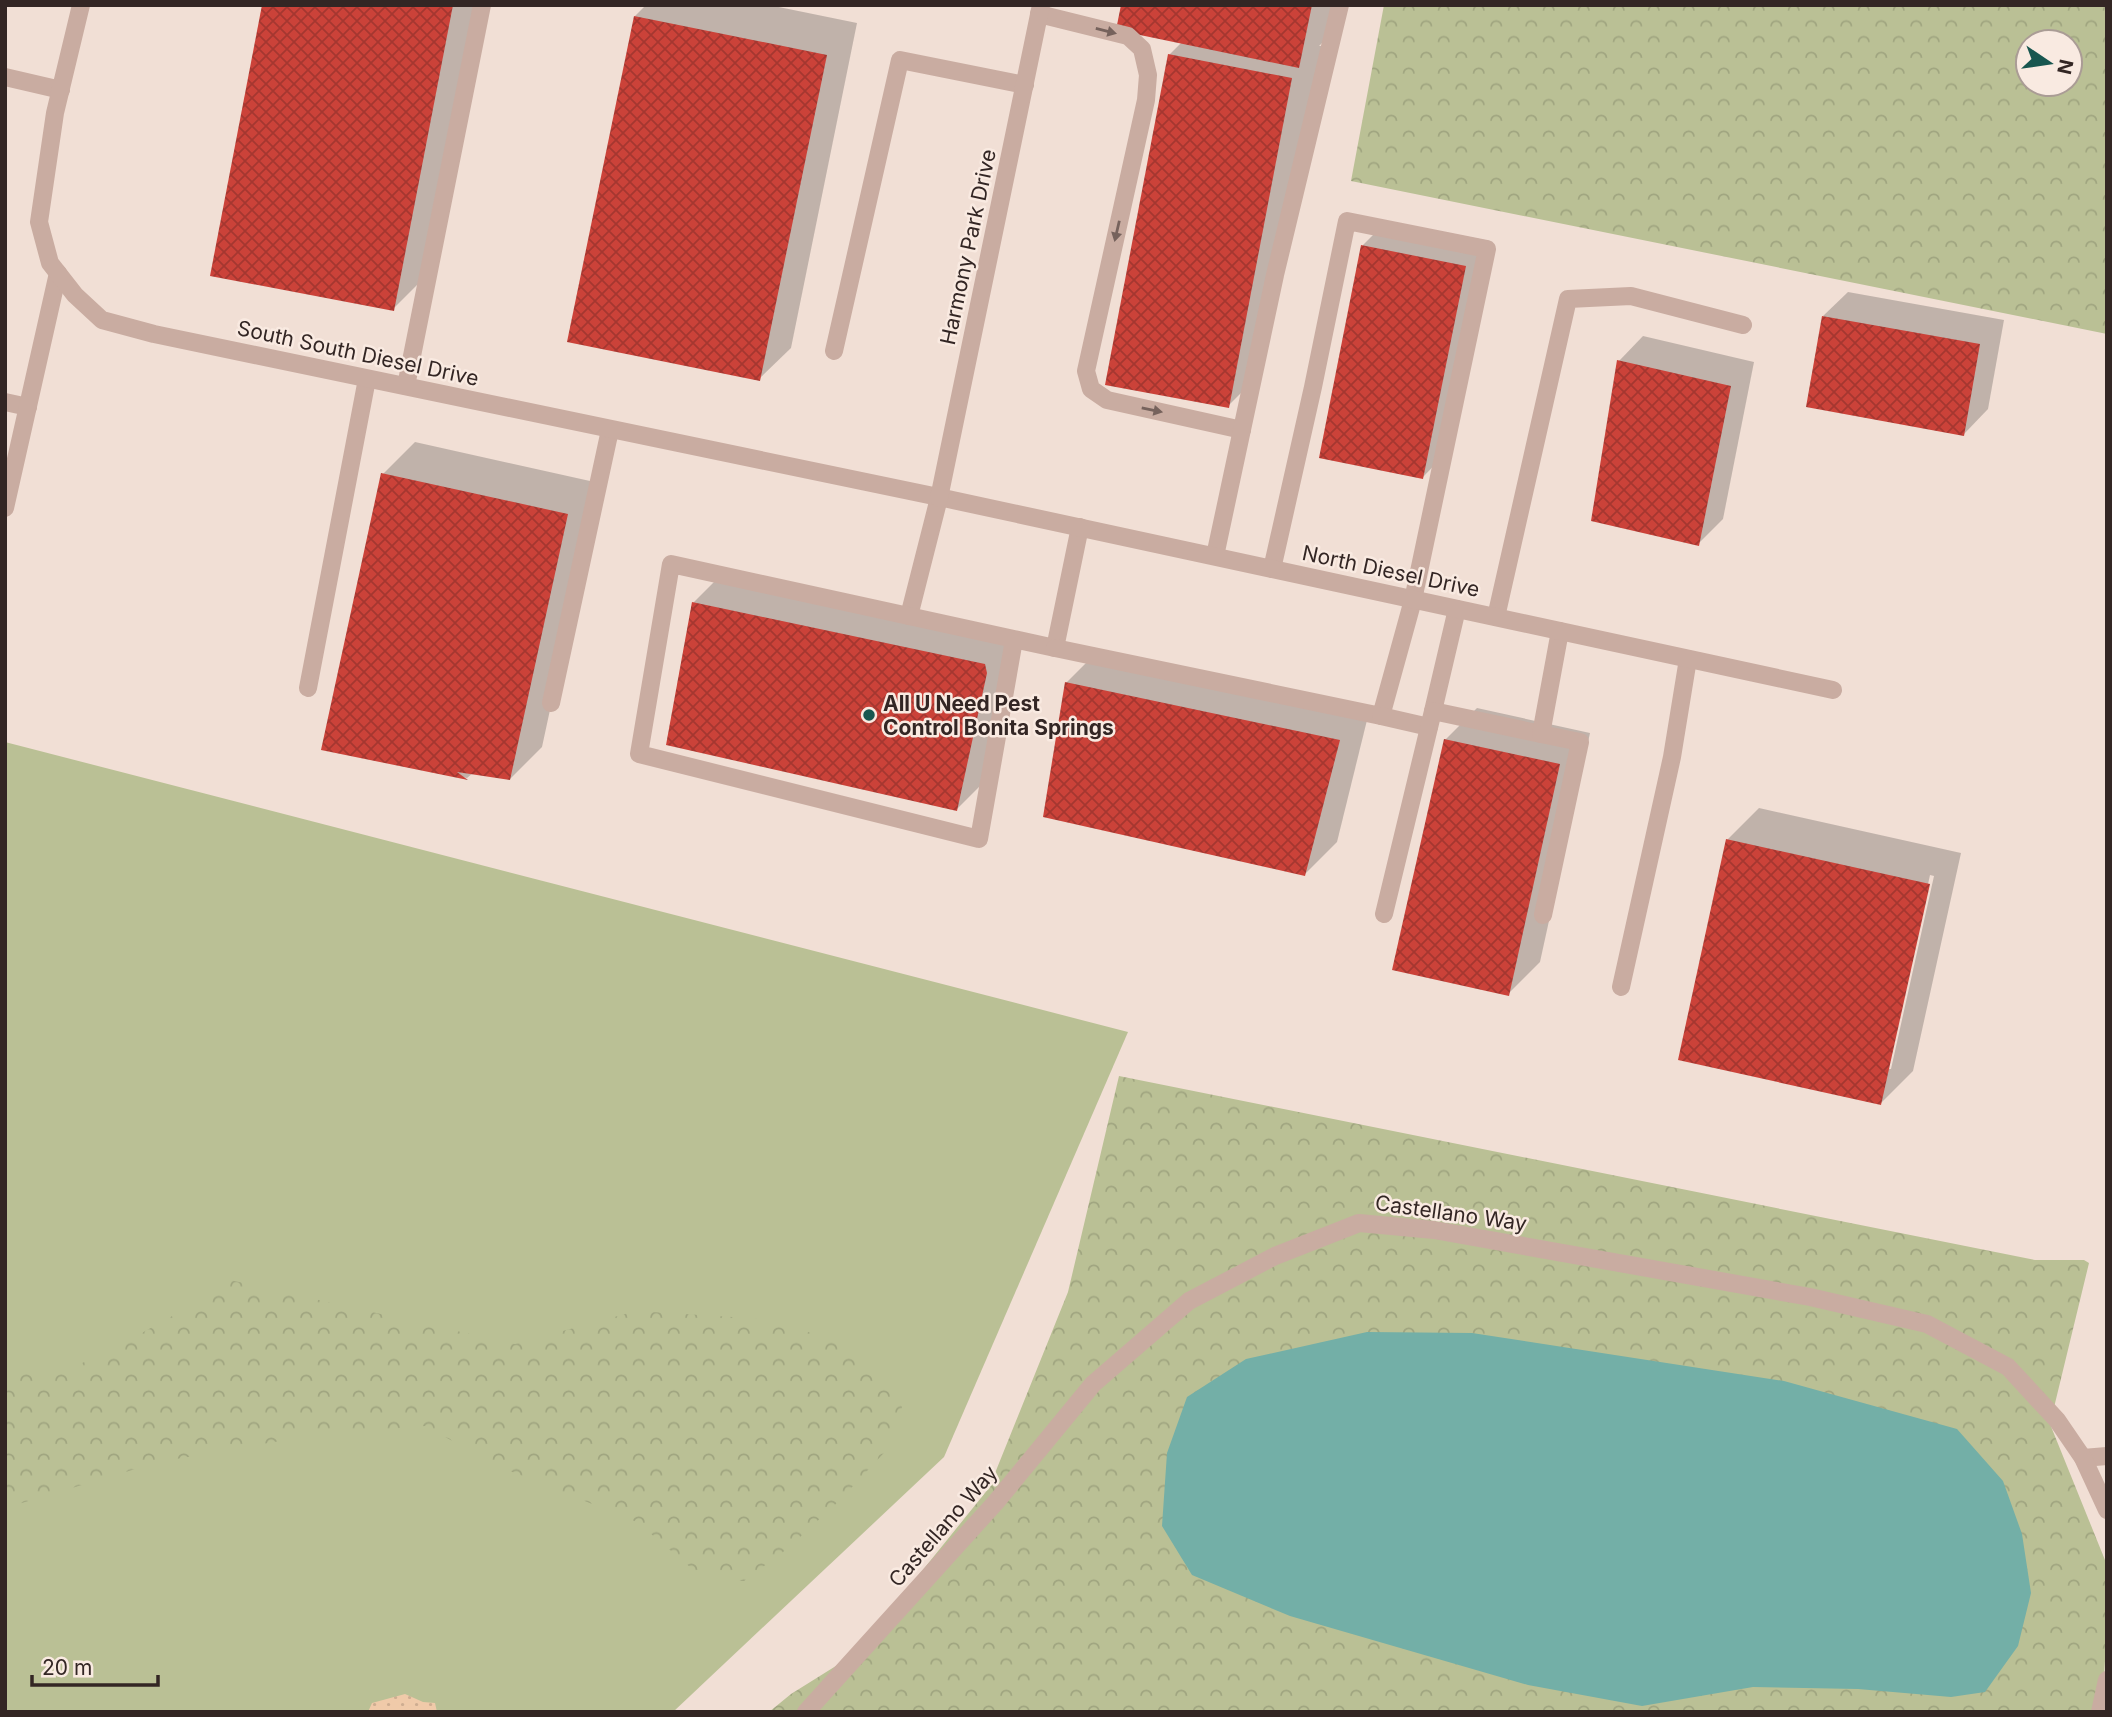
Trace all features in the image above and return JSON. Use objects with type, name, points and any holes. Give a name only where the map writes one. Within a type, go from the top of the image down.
[{"type":"street","name":"South South Diesel Drive","points":[[80,5],[61,90],[39,222],[50,263],[75,295],[102,320],[154,334],[939,498]]},
{"type":"street","points":[[406,386],[482,5]]},
{"type":"street","points":[[1215,556],[1275,275],[1340,5]]},
{"type":"street","points":[[1040,10],[1128,36],[1142,49],[1148,75],[1146,100],[1086,371],[1091,389],[1107,400],[1242,430]]},
{"type":"street","name":"Harmony Park Drive","points":[[909,616],[939,498],[1040,10]]},
{"type":"street","points":[[834,351],[900,60],[1024,85]]},
{"type":"street","points":[[5,77],[61,90]]},
{"type":"street","points":[[1272,569],[1347,221],[1487,249],[1413,600],[1381,716]]},
{"type":"street","points":[[5,508],[58,273]]},
{"type":"street","points":[[1496,617],[1568,299],[1631,296],[1743,325]]},
{"type":"street","points":[[307,688],[367,379]]},
{"type":"street","points":[[5,402],[28,407]]},
{"type":"street","points":[[551,703],[610,429]]},
{"type":"street","name":"North Diesel Drive","points":[[939,498],[1833,690]]},
{"type":"street","points":[[1055,648],[1080,527]]},
{"type":"street","points":[[1014,640],[979,839],[639,754],[671,564],[1014,640],[1381,716],[1431,719],[1580,742],[1543,915]]},
{"type":"street","points":[[1384,914],[1457,609]]},
{"type":"street","points":[[1541,734],[1560,631]]},
{"type":"street","points":[[1620,987],[1672,757],[1688,659]]},
{"type":"street","name":"Castellano Way","points":[[806,1712],[987,1512],[1093,1384],[1189,1301],[1275,1256],[1359,1223],[1434,1230],[1810,1297],[1927,1324],[2008,1367],[2057,1420],[2083,1458],[2107,1510]]},
{"type":"street","points":[[2083,1458],[2107,1456]]},
{"type":"street","points":[[2100,1712],[2107,1680]]},
{"type":"green space","points":[[1384,5],[2107,5],[2107,334],[1351,181]]},
{"type":"green space","points":[[5,742],[1128,1032],[944,1457],[673,1712],[5,1712]]},
{"type":"green space","points":[[1119,1076],[2035,1260],[2084,1260],[2089,1263],[2050,1424],[2107,1565],[2107,1627],[2102,1712],[769,1712],[791,1694],[855,1654],[989,1488],[1068,1292]]},
{"type":"green space","points":[[230,1280],[515,1344],[636,1311],[779,1320],[872,1358],[902,1407],[895,1441],[839,1501],[787,1549],[744,1581],[703,1578],[637,1522],[500,1467],[425,1426],[309,1436],[159,1462],[5,1508],[5,1369],[60,1373],[113,1349]]},
{"type":"sand","points":[[405,1694],[423,1702],[435,1703],[437,1712],[368,1712],[372,1703]]},
{"type":"water","points":[[1367,1332],[1472,1333],[1784,1381],[1957,1429],[2003,1481],[2022,1534],[2031,1593],[2018,1646],[1985,1692],[1951,1697],[1858,1689],[1753,1687],[1642,1706],[1528,1685],[1290,1616],[1192,1575],[1162,1526],[1167,1453],[1187,1397],[1246,1359]]},
{"type":"building","points":[[262,5],[453,5],[394,311],[210,276]]},
{"type":"building","points":[[1121,5],[1312,5],[1299,68],[1116,30]]},
{"type":"building","points":[[634,16],[827,55],[760,381],[567,342]]},
{"type":"building","points":[[1168,54],[1292,78],[1229,408],[1105,385]]},
{"type":"building","points":[[1361,245],[1466,266],[1423,479],[1319,458]]},
{"type":"building","points":[[1822,316],[1980,344],[1964,436],[1806,407]]},
{"type":"building","points":[[1617,360],[1731,386],[1699,546],[1591,521]]},
{"type":"building","points":[[381,473],[568,514],[510,780],[457,772],[468,780],[321,750]]},
{"type":"building","points":[[692,602],[985,664],[987,673],[957,811],[666,745]]},
{"type":"building","points":[[1065,682],[1340,740],[1305,876],[1043,817]]},
{"type":"building","points":[[1444,739],[1560,764],[1509,996],[1392,970]]},
{"type":"building","points":[[1726,839],[1930,884],[1881,1105],[1678,1060]]},
{"type":"place","name":"All U Need Pest Control Bonita Springs","points":[[869,715]]}]
